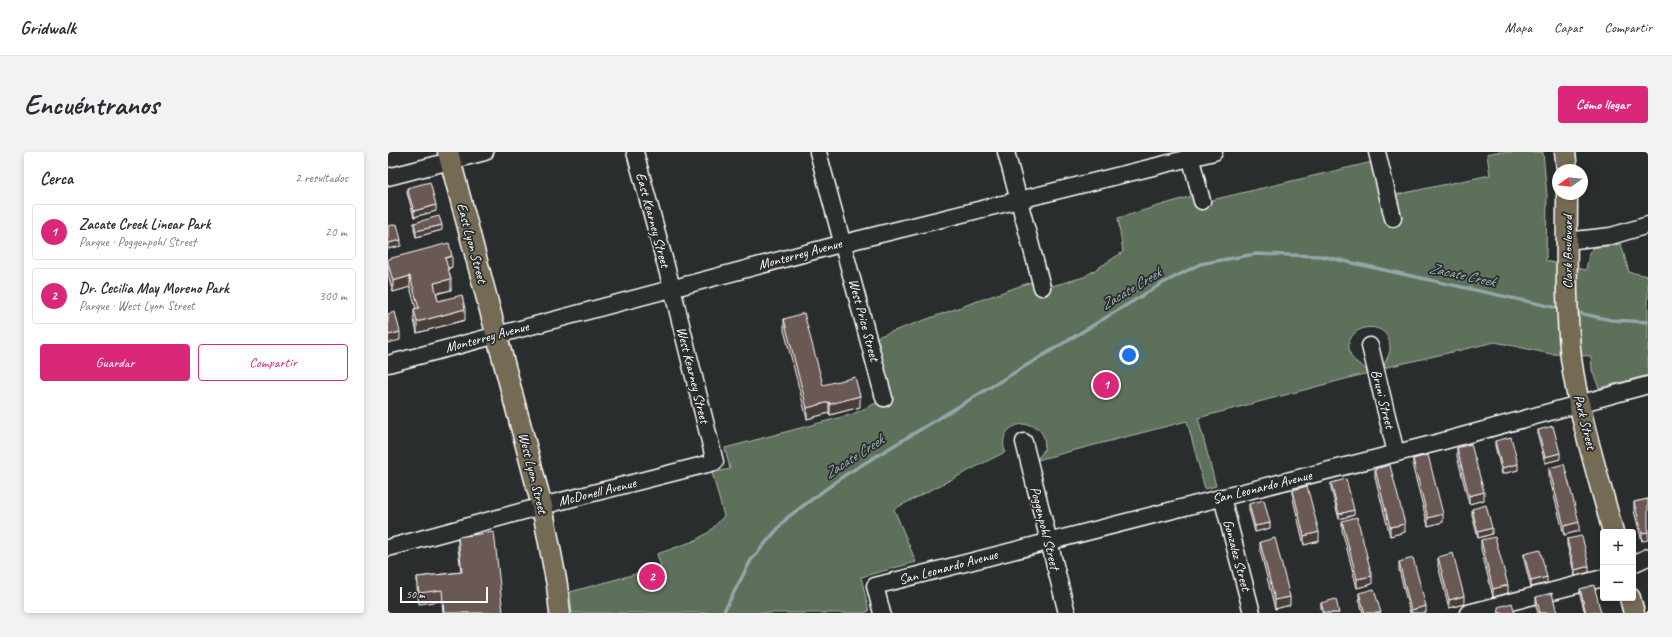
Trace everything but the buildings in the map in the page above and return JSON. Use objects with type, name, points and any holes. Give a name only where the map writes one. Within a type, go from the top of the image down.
[{"type":"main road","points":[[1566,152],[1567,164]]},
{"type":"main road","name":"East Lyon Street","points":[[449,156],[497,335]]},
{"type":"main road","name":"Clark Boulevard","points":[[1567,200],[1567,310]]},
{"type":"main road","name":"Park Street","points":[[1567,310],[1579,404],[1612,529]]},
{"type":"main road","name":"West Lyon Street","points":[[497,335],[542,506],[557,586],[560,613]]},
{"type":"main road","points":[[1631,601],[1634,613]]},
{"type":"street","points":[[388,177],[449,156],[486,152]]},
{"type":"street","name":"East Kearney Street","points":[[635,152],[672,288]]},
{"type":"street","name":"West Price Street","points":[[818,152],[844,243],[884,398]]},
{"type":"street","points":[[1006,152],[1042,287]]},
{"type":"street","name":"Monterrey Avenue","points":[[388,364],[844,243],[1190,155],[1214,152]]},
{"type":"street","points":[[1377,152],[1393,218]]},
{"type":"street","points":[[1190,155],[1202,201]]},
{"type":"street","points":[[1566,250],[1648,225]]},
{"type":"street","name":"West Kearney Street","points":[[672,288],[715,462]]},
{"type":"street","name":"Bruni Street","points":[[1370,346],[1396,453]]},
{"type":"street","name":"San Leonardo Avenue","points":[[882,613],[875,586],[1396,453],[1648,385]]},
{"type":"street","name":"Poggenpohl Street","points":[[1024,442],[1067,613]]},
{"type":"street","name":"McDonell Avenue","points":[[388,548],[542,506],[715,462]]},
{"type":"street","name":"Gonzalez Street","points":[[1222,497],[1252,613]]},
{"type":"street","points":[[1636,563],[1648,557]]},
{"type":"street","points":[[1475,611],[1600,579]]},
{"type":"green space","points":[[1496,152],[1543,152],[1547,196],[1546,261],[1586,270],[1589,253],[1593,248],[1621,244],[1629,272],[1648,276],[1648,375],[1599,388],[1592,370],[1591,356],[1551,354],[1495,342],[1383,368],[1390,351],[1388,338],[1382,331],[1375,328],[1367,328],[1359,330],[1352,335],[1349,343],[1351,357],[1368,373],[1198,418],[1216,486],[1205,489],[1187,421],[1037,460],[1044,449],[1044,438],[1039,430],[1032,426],[1023,424],[1014,426],[1007,432],[1004,440],[1005,452],[894,509],[916,562],[861,577],[869,611],[864,613],[572,613],[570,592],[661,567],[657,554],[694,541],[709,532],[724,516],[712,473],[730,469],[725,448],[853,414],[891,396],[877,337],[1031,282],[1034,291],[1084,277],[1123,252],[1118,218],[1192,196],[1212,200],[1372,162],[1395,195],[1490,175],[1487,154]]},
{"type":"waterway","name":"Zacate Creek","points":[[723,613],[751,560],[788,517],[845,475],[1163,283],[1200,264],[1255,254],[1321,256],[1562,309]]},
{"type":"waterway","name":"Zacate Creek","points":[[1574,312],[1611,320],[1648,322]]},
{"type":"place","name":"Zacate Creek Linear Park","points":[[1106,385]]},
{"type":"place","name":"Dr. Cecilia May Moreno Park","points":[[652,577]]}]
